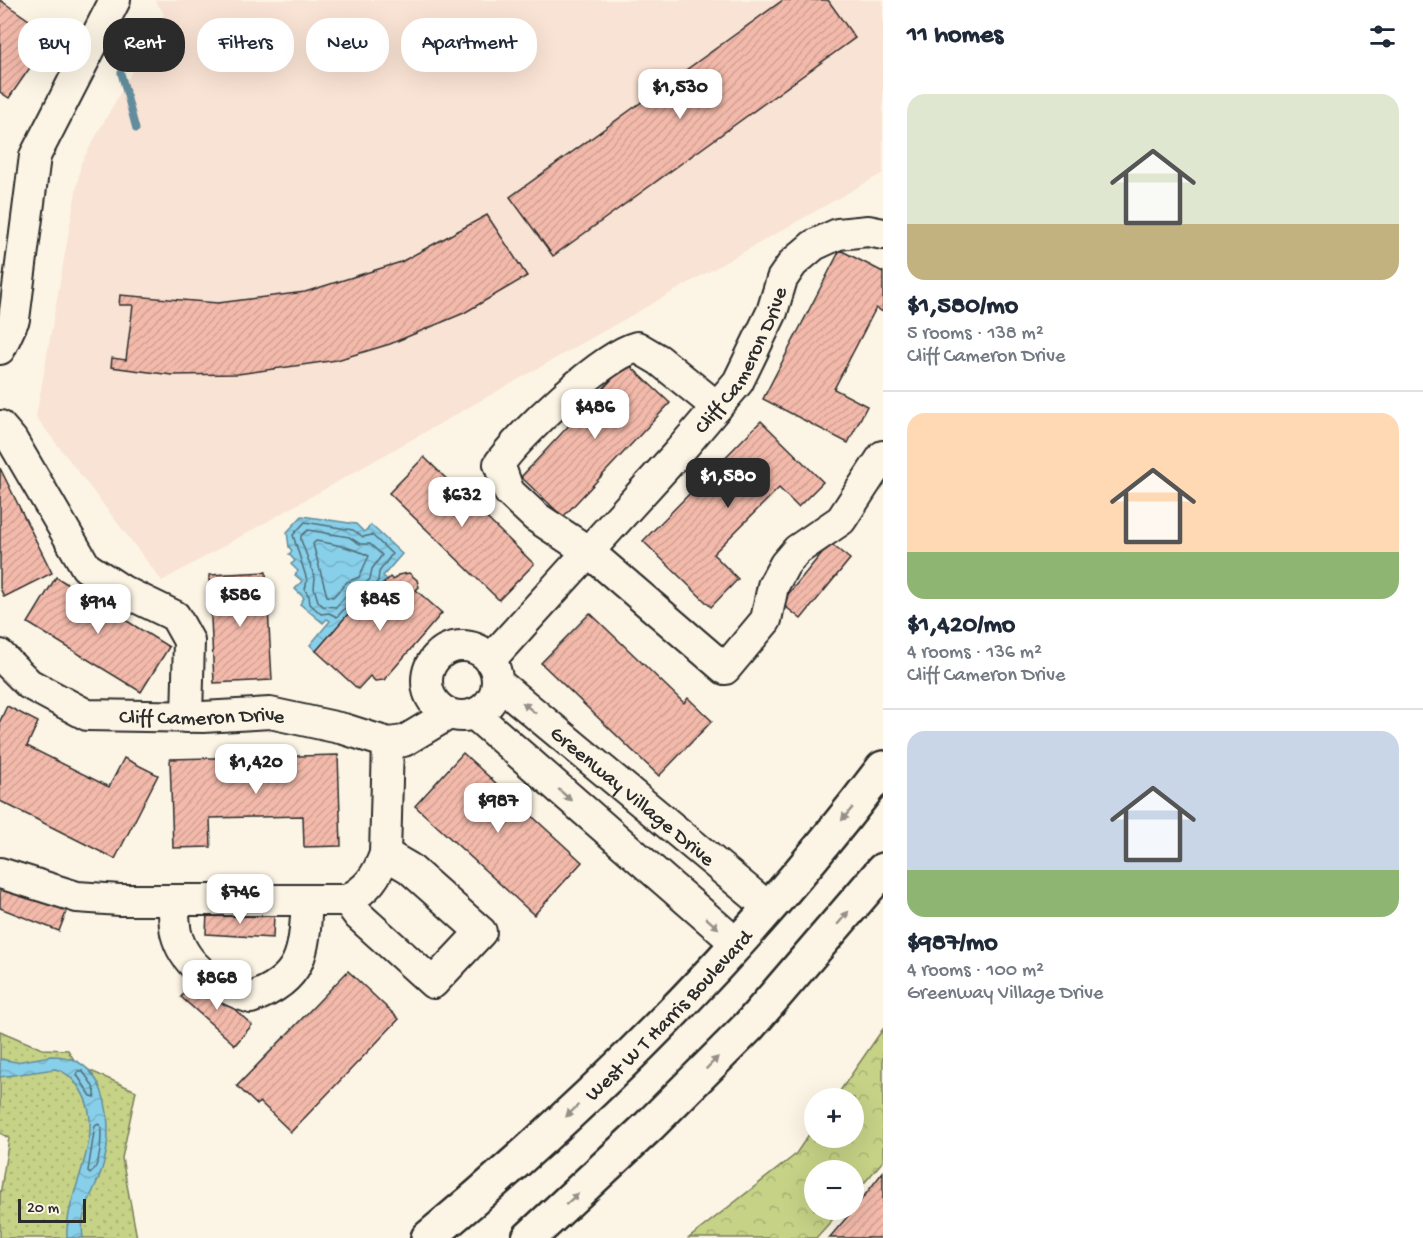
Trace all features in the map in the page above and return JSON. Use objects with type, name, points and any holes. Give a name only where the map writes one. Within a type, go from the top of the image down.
[{"type":"main road","name":"West W T Harris Boulevard","points":[[428,1238],[569,1114],[657,1028],[737,944],[853,808],[883,768]]},
{"type":"main road","points":[[528,1238],[632,1142],[749,1026],[883,870]]},
{"type":"street","points":[[0,349],[14,319],[35,156],[115,0]]},
{"type":"street","name":"Cliff Cameron Drive","points":[[4,669],[87,715],[187,717],[270,713],[344,729],[388,743],[404,741],[461,714],[486,707],[494,696],[494,671],[589,552],[738,382],[772,312],[782,279],[794,263],[814,245],[838,234],[868,231],[883,234]]},
{"type":"street","points":[[717,407],[659,360],[637,347],[621,351],[603,364],[511,446],[499,464],[509,492],[536,517],[589,552],[725,669],[766,620],[771,593],[784,564],[797,550],[841,520],[883,456]]},
{"type":"street","points":[[0,426],[12,440],[86,567],[123,591],[175,616],[189,641],[187,717]]},
{"type":"street","points":[[461,714],[431,699],[427,676],[430,664],[448,648],[471,647],[494,671]]},
{"type":"street","name":"Greenway Village Drive","points":[[494,671],[768,907]]},
{"type":"street","name":"Greenway Village Drive","points":[[461,714],[606,832],[737,944]]},
{"type":"street","points":[[0,873],[77,897],[173,900],[346,900],[363,891],[379,871],[385,854],[388,743]]},
{"type":"street","points":[[606,832],[637,796]]},
{"type":"street","points":[[346,900],[359,916],[433,983],[481,932],[409,868],[385,854]]},
{"type":"street","points":[[173,900],[176,934],[190,961],[219,987],[251,998],[276,989],[298,964],[305,940],[307,900]]},
{"type":"shaded area","points":[[155,0],[883,0],[883,173],[162,581],[36,417],[81,163],[132,72],[185,72],[185,18],[162,18],[164,14]]},
{"type":"green space","points":[[883,1029],[883,1161],[864,1183],[864,1160],[804,1160],[804,1220],[832,1220],[816,1238],[689,1238],[795,1155],[804,1142],[804,1148],[864,1148],[864,1088],[842,1088]]},
{"type":"green space","points":[[0,1031],[42,1049],[68,1050],[77,1065],[136,1091],[122,1158],[137,1238],[0,1238],[0,1195],[9,1138],[0,1133]]},
{"type":"water","points":[[302,516],[356,524],[364,532],[371,525],[402,554],[383,576],[387,579],[316,651],[310,645],[330,621],[327,619],[323,623],[300,604],[304,598],[295,589],[302,581],[295,575],[298,571],[291,564],[295,561],[289,554],[292,551],[289,547],[287,532]]},
{"type":"water","points":[[51,1056],[66,1057],[83,1065],[97,1081],[105,1102],[108,1126],[107,1150],[85,1212],[83,1238],[67,1238],[68,1220],[84,1163],[90,1125],[88,1107],[80,1089],[69,1076],[55,1069],[0,1077],[0,1059],[16,1062]]},
{"type":"building","points":[[0,0],[26,18],[18,18],[18,72],[27,72],[9,98],[0,92]]},
{"type":"building","points":[[783,0],[828,0],[855,38],[553,256],[510,197]]},
{"type":"building","points":[[487,215],[527,276],[464,313],[390,344],[337,360],[238,374],[172,375],[111,367],[112,358],[126,360],[133,305],[119,305],[120,295],[218,303],[305,292],[401,262]]},
{"type":"building","points":[[840,250],[883,272],[883,312],[876,308],[834,389],[867,406],[848,443],[763,399]]},
{"type":"building","points":[[627,363],[670,403],[563,517],[521,477]]},
{"type":"building","points":[[761,421],[823,482],[798,507],[779,488],[713,554],[738,579],[711,607],[643,541]]},
{"type":"building","points":[[424,457],[534,564],[499,600],[389,493]]},
{"type":"building","points":[[0,468],[52,573],[4,597],[0,588]]},
{"type":"building","points":[[830,543],[850,559],[801,619],[781,603]]},
{"type":"building","points":[[266,572],[272,680],[214,683],[209,575]]},
{"type":"building","points":[[409,573],[417,580],[419,587],[416,590],[442,613],[384,680],[375,681],[370,676],[358,689],[316,651],[361,599],[366,604],[390,577],[393,580],[398,575]]},
{"type":"building","points":[[56,577],[169,647],[141,692],[28,623]]},
{"type":"building","points":[[590,613],[684,703],[688,698],[712,721],[659,776],[541,663]]},
{"type":"building","points":[[7,706],[38,722],[27,746],[109,787],[124,758],[158,775],[115,859],[0,801],[0,721]]},
{"type":"building","points":[[463,753],[582,862],[534,915],[415,806]]},
{"type":"building","points":[[338,755],[341,846],[304,847],[303,816],[210,818],[211,847],[173,848],[170,759]]},
{"type":"building","points":[[0,879],[69,905],[59,931],[0,908]]},
{"type":"building","points":[[207,912],[274,915],[273,938],[206,934]]},
{"type":"building","points":[[348,971],[399,1019],[291,1132],[260,1102],[257,1105],[237,1086]]},
{"type":"building","points":[[199,977],[252,1025],[235,1045],[181,997]]},
{"type":"building","points":[[883,1172],[883,1238],[829,1238],[845,1220],[864,1220],[864,1196]]},
{"type":"waterway","points":[[121,73],[136,129]]}]
